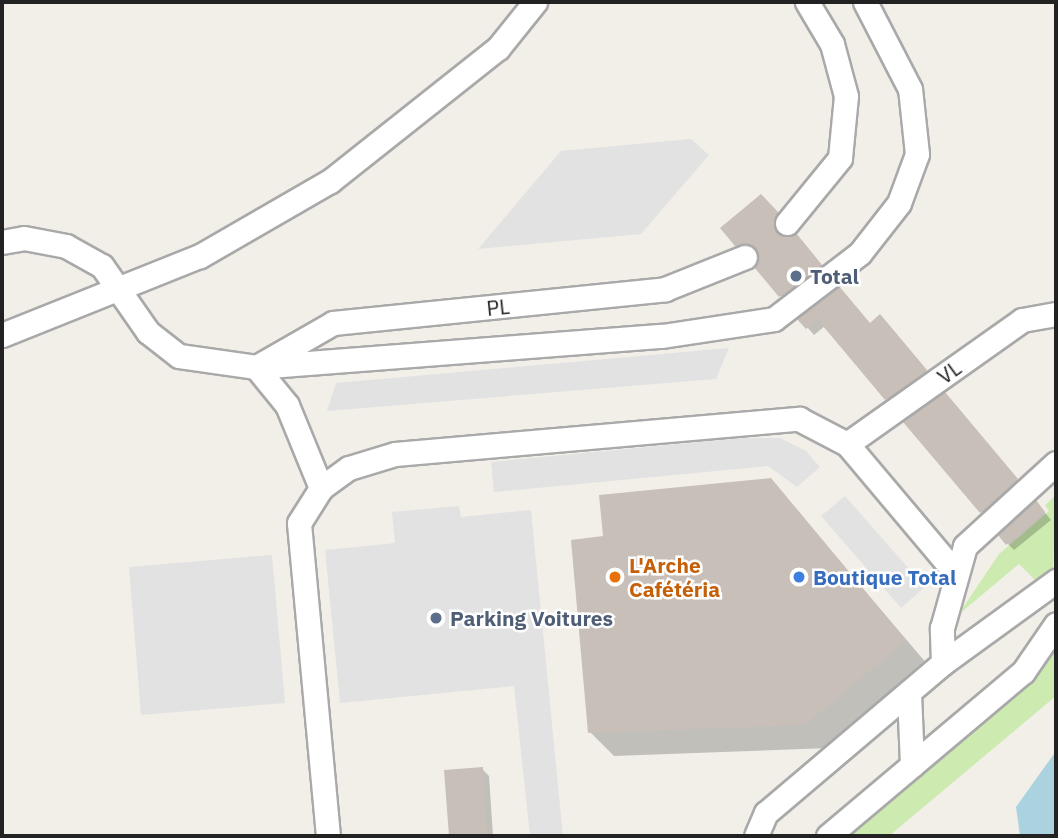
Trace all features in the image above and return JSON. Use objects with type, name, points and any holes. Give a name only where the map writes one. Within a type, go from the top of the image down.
[{"type":"lane","points":[[2,335],[120,292],[200,256],[330,181],[498,48],[535,2]]},
{"type":"lane","points":[[787,223],[840,158],[846,96],[832,44],[807,2]]},
{"type":"lane","points":[[2,242],[24,238],[66,246],[102,266],[148,332],[179,356],[256,367],[649,338],[774,319],[860,253],[899,203],[917,154],[910,89],[865,2]]},
{"type":"lane","name":"PL","points":[[256,367],[333,323],[665,289],[745,257]]},
{"type":"lane","name":"VL","points":[[847,444],[1022,320],[1056,314]]},
{"type":"lane","points":[[256,367],[287,405],[321,488]]},
{"type":"lane","points":[[328,836],[299,523],[321,488],[349,468],[396,454],[799,419],[847,444],[954,571]]},
{"type":"lane","points":[[943,663],[954,571],[965,546],[1056,463]]},
{"type":"lane","points":[[756,836],[766,813],[943,663],[1056,581]]},
{"type":"lane","points":[[828,836],[1023,672],[1056,624]]},
{"type":"lane","points":[[909,693],[912,765]]},
{"type":"green space","points":[[1056,495],[1053,568],[1035,580],[1019,564],[958,615],[999,554],[1049,511],[1045,505]]},
{"type":"green space","points":[[1056,652],[1056,696],[889,836],[846,836]]},
{"type":"shaded area","points":[[691,139],[709,155],[641,234],[478,249],[561,151]]},
{"type":"shaded area","points":[[729,348],[716,379],[327,411],[336,383]]},
{"type":"shaded area","points":[[742,438],[780,438],[806,451],[820,467],[797,487],[768,466],[494,492],[491,462]]},
{"type":"shaded area","points":[[845,496],[925,587],[901,608],[821,516]]},
{"type":"shaded area","name":"Parking Voitures","points":[[459,506],[461,517],[531,510],[563,836],[530,836],[514,686],[340,703],[325,550],[395,543],[392,512]]},
{"type":"shaded area","points":[[272,555],[285,703],[141,715],[129,567]]},
{"type":"water","points":[[1056,751],[1056,836],[1020,836],[1016,807]]},
{"type":"building","name":"Total","points":[[761,194],[778,212],[778,233],[796,233],[822,265],[779,297],[754,267],[754,246],[735,246],[720,228]]},
{"type":"building","points":[[839,286],[870,323],[880,314],[927,370],[885,400],[818,320],[806,329],[797,319]]},
{"type":"building","points":[[945,392],[1018,479],[980,513],[903,422]]},
{"type":"building","points":[[771,478],[906,640],[805,725],[588,733],[571,540],[603,536],[599,495]]},
{"type":"building","points":[[1036,500],[1045,512],[1006,545],[998,535]]},
{"type":"building","points":[[483,767],[487,836],[449,836],[444,770]]},
{"type":"place","name":"Total","points":[[796,276]]},
{"type":"place","name":"L'Arche Cafétéria","points":[[615,577]]},
{"type":"place","name":"Boutique Total","points":[[799,577]]},
{"type":"place","name":"Parking Voitures","points":[[436,618]]}]
